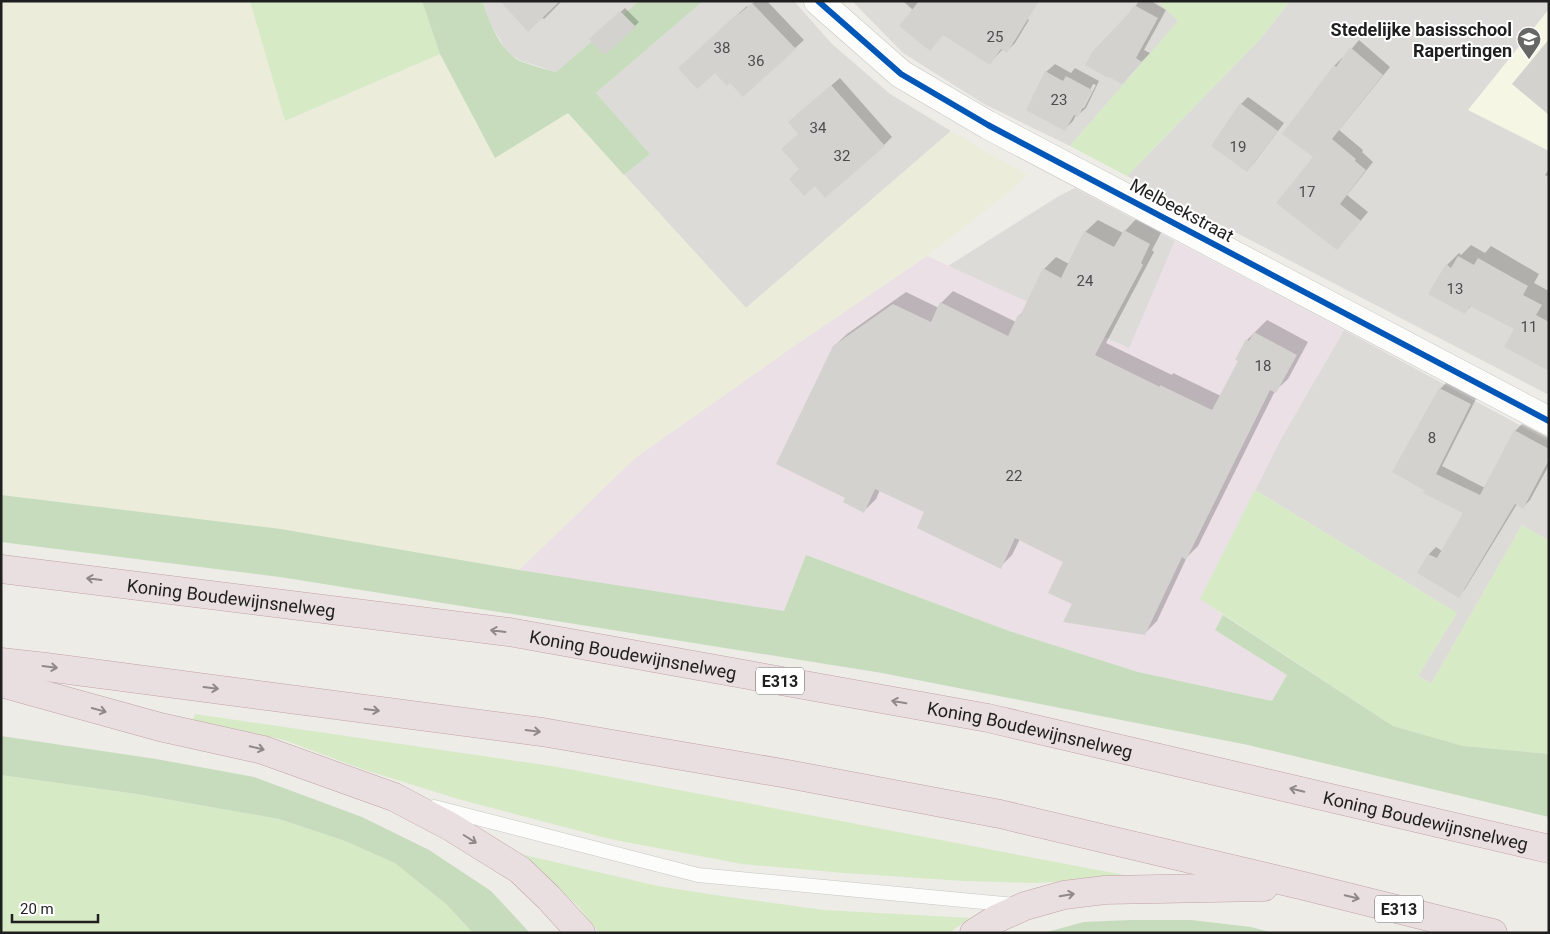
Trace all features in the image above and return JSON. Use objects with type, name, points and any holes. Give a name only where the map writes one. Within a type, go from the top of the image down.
[{"type":"highway","name":"Koning Boudewijnsnelweg","points":[[1,569],[509,632],[988,718],[1549,849]]},
{"type":"highway","name":"E313","points":[[1,662],[542,732],[782,772],[1000,814],[1493,933]]},
{"type":"highway","points":[[1,683],[160,727],[263,750],[394,797],[451,827],[520,870],[550,898],[581,933]]},
{"type":"highway","points":[[974,933],[996,919],[1025,906],[1064,895],[1105,890],[1304,886]]},
{"type":"street","name":"Melbeekstraat","points":[[818,1],[901,74],[988,125],[1549,421]]},
{"type":"lane","points":[[394,797],[698,875],[1025,906]]},
{"type":"shaded area","points":[[1,1],[250,1],[286,121],[440,54],[495,158],[568,113],[746,308],[951,131],[1027,175],[1004,196],[927,256],[800,342],[635,458],[519,570],[281,529],[1,495]]},
{"type":"shaded area","points":[[482,1],[639,1],[556,72],[521,61],[507,52],[490,23]]},
{"type":"shaded area","points":[[703,1],[794,1],[832,44],[890,94],[951,131],[746,308],[624,175],[650,154],[596,93]]},
{"type":"shaded area","points":[[852,1],[1157,1],[1179,21],[1070,146],[984,104],[903,53]]},
{"type":"shaded area","points":[[1290,1],[1549,1],[1549,395],[1127,176],[1261,38]]},
{"type":"shaded area","name":"Stedelijke basisschool Rapertingen","points":[[1549,9],[1549,151],[1468,110]]},
{"type":"shaded area","points":[[1075,188],[1175,241],[1130,349],[948,266],[1059,196]]},
{"type":"shaded area","points":[[1175,241],[1344,330],[1282,437],[1201,599],[1223,615],[1215,630],[1287,675],[1272,701],[1138,672],[1009,631],[806,555],[784,611],[519,570],[635,458],[800,342],[927,256],[1129,348]]},
{"type":"shaded area","points":[[1344,330],[1549,441],[1549,541],[1522,525],[1431,684],[1418,676],[1457,613],[1255,490],[1282,437]]},
{"type":"green space","points":[[250,1],[422,1],[440,54],[285,121]]},
{"type":"green space","points":[[422,1],[482,1],[497,36],[514,57],[522,62],[556,72],[639,1],[703,1],[596,93],[650,154],[624,175],[568,113],[495,158],[440,54]]},
{"type":"green space","points":[[1157,1],[1290,1],[1261,38],[1127,176],[1070,146],[1178,21]]},
{"type":"green space","points":[[1255,490],[1457,613],[1418,676],[1431,684],[1522,525],[1549,541],[1549,754],[1463,746],[1393,726],[1200,599]]},
{"type":"green space","points":[[1,495],[281,529],[519,570],[784,611],[806,555],[1009,631],[1138,672],[1272,701],[1287,675],[1215,630],[1223,615],[1393,726],[1463,746],[1549,754],[1549,817],[1248,745],[882,673],[280,577],[1,542]]},
{"type":"green space","points":[[195,714],[558,767],[1124,875],[1087,880],[1036,883],[964,881],[742,864],[610,839],[458,799],[362,769],[284,740],[193,720]]},
{"type":"green space","points":[[1,736],[156,759],[254,777],[362,817],[429,850],[491,891],[530,933],[473,933],[446,904],[395,863],[345,841],[279,819],[137,794],[1,775]]},
{"type":"green space","points":[[1,775],[137,794],[279,819],[345,841],[396,863],[446,904],[473,933],[1,933]]},
{"type":"green space","points":[[520,854],[658,886],[708,894],[824,910],[970,918],[949,933],[599,933],[578,906]]},
{"type":"green space","points":[[1191,920],[1251,927],[1273,933],[1043,933],[1084,922]]},
{"type":"building","points":[[500,1],[560,1],[528,32]]},
{"type":"building","points":[[919,1],[1039,1],[1007,53],[1001,49],[990,65],[943,35],[930,51],[899,26]]},
{"type":"building","points":[[752,3],[796,49],[743,97],[730,83],[727,86],[715,73],[697,89],[678,68],[738,13]]},
{"type":"building","points":[[1134,5],[1158,18],[1136,58],[1142,62],[1122,84],[1085,65],[1093,51],[1129,13]]},
{"type":"building","points":[[620,11],[636,27],[605,55],[589,39]]},
{"type":"building","points":[[1549,39],[1549,115],[1512,84]]},
{"type":"building","points":[[1350,47],[1383,75],[1332,139],[1366,170],[1340,204],[1361,221],[1337,250],[1276,203],[1313,157],[1282,134],[1334,65],[1336,67]]},
{"type":"building","points":[[1045,71],[1063,81],[1066,76],[1092,90],[1078,117],[1074,115],[1065,131],[1026,110]]},
{"type":"building","points":[[831,85],[885,146],[825,198],[815,186],[804,196],[789,179],[799,169],[781,149],[798,134],[788,122]]},
{"type":"building","points":[[1240,103],[1278,131],[1247,172],[1211,146]]},
{"type":"building","points":[[1124,230],[1150,244],[1141,263],[1143,265],[1095,355],[1212,410],[1238,361],[1235,360],[1246,339],[1249,341],[1254,332],[1297,355],[1276,393],[1270,390],[1186,560],[1182,557],[1145,635],[1063,622],[1072,604],[1048,593],[1063,562],[1015,538],[1001,569],[917,528],[924,512],[875,489],[864,513],[843,502],[845,498],[776,464],[833,346],[893,304],[931,322],[940,302],[1008,336],[1018,315],[1020,316],[1043,268],[1061,278],[1084,231],[1114,247]]},
{"type":"building","points":[[1458,256],[1474,265],[1478,258],[1528,286],[1523,295],[1542,305],[1536,315],[1549,322],[1549,371],[1504,347],[1514,329],[1470,306],[1465,314],[1428,294],[1446,264],[1451,268]]},
{"type":"building","points":[[1439,388],[1471,404],[1436,474],[1480,495],[1514,430],[1549,449],[1549,460],[1523,509],[1515,504],[1459,598],[1417,573],[1428,554],[1437,558],[1463,513],[1423,493],[1424,490],[1392,472]]},
{"type":"cycle path","points":[[818,1],[901,74],[988,125],[1549,421]]},
{"type":"place","name":"Stedelijke basisschool Rapertingen","points":[[1529,60]]}]
